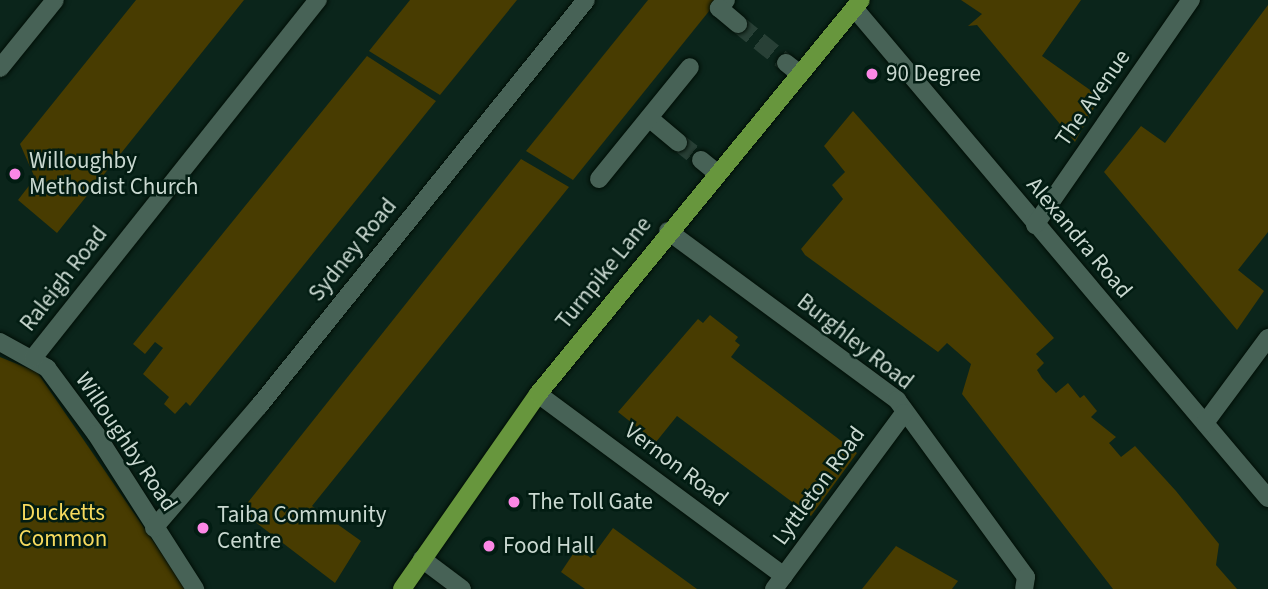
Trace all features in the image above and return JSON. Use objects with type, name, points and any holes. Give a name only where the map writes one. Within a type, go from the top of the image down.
[{"type":"main road","name":"Turnpike Lane","points":[[402,589],[538,394],[716,172],[858,4]]},
{"type":"street","points":[[0,68],[55,0]]},
{"type":"street","name":"Raleigh Road","points":[[33,358],[318,0]]},
{"type":"street","name":"Sydney Road","points":[[154,528],[267,395],[586,0]]},
{"type":"street","points":[[726,0],[719,8],[738,24]]},
{"type":"street","name":"The Avenue","points":[[1035,225],[1191,0]]},
{"type":"street","name":"Alexandra Road","points":[[858,4],[1035,225],[1268,498]]},
{"type":"street","points":[[786,63],[800,74]]},
{"type":"street","points":[[599,178],[690,68]]},
{"type":"street","points":[[649,118],[678,142]]},
{"type":"street","points":[[701,160],[716,172]]},
{"type":"street","name":"Burghley Road","points":[[668,231],[897,400],[1026,577],[1024,589]]},
{"type":"street","points":[[1205,423],[1268,338]]},
{"type":"street","name":"Willoughby Road","points":[[0,342],[47,368],[96,434],[195,589]]},
{"type":"street","name":"Vernon Road","points":[[538,394],[779,583]]},
{"type":"street","name":"Lyttleton Road","points":[[779,583],[904,413]]},
{"type":"street","points":[[422,559],[462,589]]},
{"type":"green space","points":[[136,0],[244,0],[57,233],[18,200],[35,178],[20,144]]},
{"type":"green space","points":[[410,0],[517,0],[440,95],[369,51]]},
{"type":"green space","points":[[648,0],[718,0],[573,180],[526,151]]},
{"type":"green space","points":[[961,0],[1081,0],[1042,56],[1100,97],[1075,142],[977,25],[968,26],[982,14]]},
{"type":"green space","points":[[1268,5],[1268,232],[1238,270],[1264,291],[1237,330],[1104,172],[1141,126],[1165,143]]},
{"type":"green space","points":[[367,56],[436,101],[190,406],[186,402],[175,414],[164,404],[169,397],[143,374],[163,348],[155,342],[145,354],[133,344]]},
{"type":"green space","points":[[853,111],[1054,338],[1036,354],[1044,363],[1037,370],[1042,378],[1056,393],[1068,383],[1080,398],[1084,395],[1097,411],[1091,417],[1116,437],[1109,443],[1121,457],[1135,446],[1219,544],[1216,565],[1237,589],[1113,589],[962,394],[971,364],[947,343],[938,352],[805,255],[801,249],[843,199],[832,185],[845,172],[824,146]]},
{"type":"green space","points":[[521,159],[569,187],[312,506],[361,541],[335,583],[241,511]]},
{"type":"green space","points":[[710,315],[738,337],[735,341],[740,345],[731,357],[857,453],[811,516],[677,416],[656,442],[618,412],[698,319],[703,323]]},
{"type":"green space","name":"Ducketts Common","points":[[0,357],[37,372],[186,589],[0,589]]},
{"type":"green space","points":[[613,528],[697,589],[585,589],[561,572],[577,548],[591,558]]},
{"type":"green space","points":[[896,546],[958,581],[952,589],[862,589]]},
{"type":"tunnel","points":[[738,24],[786,63]]},
{"type":"tunnel","points":[[678,142],[701,160]]},
{"type":"place","name":"90 Degree","points":[[872,74]]},
{"type":"place","name":"Willoughby Methodist Church","points":[[15,174]]},
{"type":"place","name":"The Toll Gate","points":[[514,502]]},
{"type":"place","name":"Taiba Community Centre","points":[[203,528]]},
{"type":"place","name":"Food Hall","points":[[489,546]]}]
